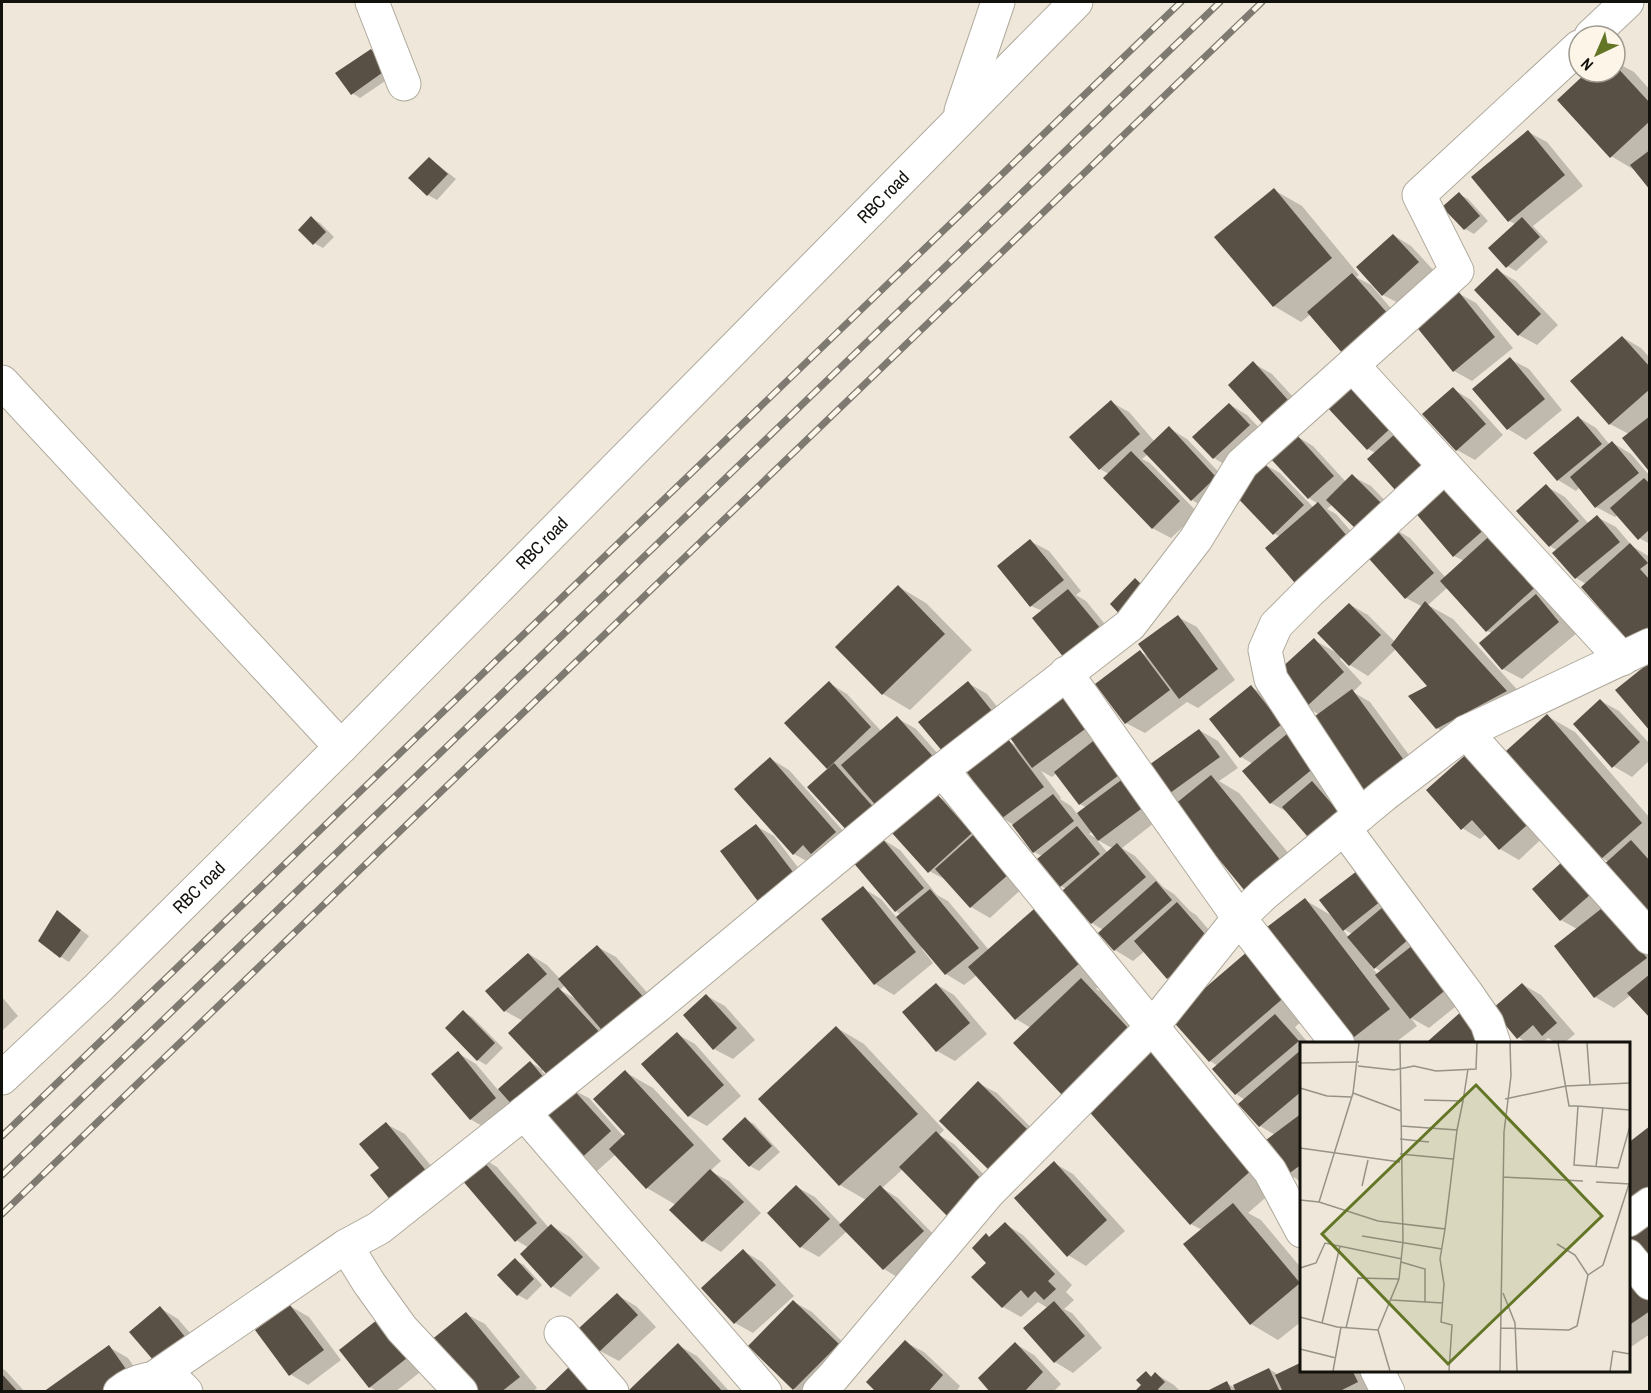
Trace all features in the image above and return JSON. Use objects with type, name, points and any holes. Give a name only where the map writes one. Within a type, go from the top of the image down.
[{"type":"street","points":[[372,2],[404,84]]},
{"type":"street","points":[[958,119],[998,2]]},
{"type":"street","name":"RBC road","points":[[2,1078],[98,988],[341,747],[958,119],[1076,2]]},
{"type":"street","points":[[1604,24],[1627,2]]},
{"type":"street","points":[[120,1392],[126,1387],[154,1378],[346,1245],[378,1228],[656,1007],[942,770],[1130,625],[1196,539],[1242,464],[1456,271],[1419,195],[1567,58]]},
{"type":"street","points":[[835,1386],[988,1193],[1152,1028],[1239,918],[1264,894],[1466,732],[1636,652],[1445,466],[1353,366]]},
{"type":"street","points":[[2,382],[341,747]]},
{"type":"street","points":[[1445,466],[1308,592],[1276,625],[1266,650],[1271,679],[1352,822],[1487,1023],[1493,1042]]},
{"type":"street","points":[[1066,673],[1239,918],[1336,1042]]},
{"type":"street","points":[[1466,732],[1650,938]]},
{"type":"street","points":[[942,770],[1270,1171],[1300,1227]]},
{"type":"street","points":[[524,1113],[765,1392]]},
{"type":"street","points":[[1630,1219],[1650,1204]]},
{"type":"street","points":[[346,1245],[369,1283],[402,1329],[461,1392]]},
{"type":"street","points":[[1630,1257],[1650,1283]]},
{"type":"street","points":[[561,1334],[612,1392]]},
{"type":"street","points":[[1378,1372],[1388,1392]]},
{"type":"street","points":[[154,1378],[174,1381],[186,1392]]},
{"type":"building","points":[[371,49],[386,70],[351,95],[335,73]]},
{"type":"building","points":[[1627,78],[1650,103],[1650,121],[1610,158],[1557,100],[1574,84],[1627,84]]},
{"type":"building","points":[[1528,130],[1565,175],[1508,222],[1471,177]]},
{"type":"building","points":[[1650,150],[1650,190],[1630,165]]},
{"type":"building","points":[[429,157],[448,174],[427,196],[408,178]]},
{"type":"building","points":[[1274,188],[1332,258],[1273,307],[1214,237]]},
{"type":"building","points":[[1459,192],[1480,216],[1464,230],[1442,207]]},
{"type":"building","points":[[311,216],[326,232],[313,245],[298,230]]},
{"type":"building","points":[[1522,217],[1540,237],[1506,268],[1488,248]]},
{"type":"building","points":[[1393,234],[1419,262],[1382,296],[1356,267]]},
{"type":"building","points":[[1497,268],[1541,314],[1518,336],[1474,290]]},
{"type":"building","points":[[1352,273],[1389,315],[1343,354],[1307,312]]},
{"type":"building","points":[[1458,291],[1495,337],[1453,372],[1415,325]]},
{"type":"building","points":[[1622,336],[1650,367],[1650,389],[1609,425],[1570,381]]},
{"type":"building","points":[[1510,357],[1545,399],[1507,430],[1472,389]]},
{"type":"building","points":[[1253,361],[1288,400],[1262,423],[1228,385]]},
{"type":"building","points":[[1354,381],[1394,425],[1367,450],[1326,406]]},
{"type":"building","points":[[1453,387],[1486,424],[1456,451],[1422,414]]},
{"type":"building","points":[[1111,400],[1140,434],[1099,470],[1069,437]]},
{"type":"building","points":[[1229,403],[1250,425],[1213,459],[1192,437]]},
{"type":"building","points":[[1578,416],[1602,444],[1557,481],[1533,453]]},
{"type":"building","points":[[1650,416],[1650,469],[1648,470],[1622,438]]},
{"type":"building","points":[[1169,426],[1216,477],[1191,501],[1143,451]]},
{"type":"building","points":[[1295,433],[1334,476],[1308,499],[1269,457]]},
{"type":"building","points":[[1396,433],[1425,465],[1397,492],[1367,459]]},
{"type":"building","points":[[1612,441],[1639,473],[1595,508],[1570,477]]},
{"type":"building","points":[[1131,451],[1180,501],[1152,529],[1103,478]]},
{"type":"building","points":[[1262,461],[1304,505],[1273,535],[1231,491]]},
{"type":"building","points":[[1352,474],[1384,506],[1358,531],[1326,500]]},
{"type":"building","points":[[1644,478],[1650,484],[1650,529],[1638,540],[1610,508]]},
{"type":"building","points":[[1447,481],[1487,527],[1453,557],[1413,510]]},
{"type":"building","points":[[1546,484],[1579,521],[1549,547],[1516,511]]},
{"type":"building","points":[[1318,502],[1353,543],[1300,589],[1265,548]]},
{"type":"building","points":[[1597,515],[1620,542],[1575,579],[1552,553]]},
{"type":"building","points":[[1392,525],[1434,573],[1405,599],[1363,552]]},
{"type":"building","points":[[1496,530],[1542,581],[1486,632],[1440,581]]},
{"type":"building","points":[[1030,539],[1064,580],[1030,607],[997,566]]},
{"type":"building","points":[[1630,543],[1648,563],[1640,569],[1650,580],[1650,629],[1632,645],[1581,587]]},
{"type":"building","points":[[1135,578],[1152,595],[1126,621],[1110,604]]},
{"type":"building","points":[[898,585],[945,634],[882,695],[835,647]]},
{"type":"building","points":[[1068,589],[1105,634],[1069,664],[1032,618]]},
{"type":"building","points":[[1536,594],[1559,622],[1502,670],[1479,643]]},
{"type":"building","points":[[1425,601],[1507,691],[1436,729],[1408,696],[1427,686],[1391,645]]},
{"type":"building","points":[[1349,603],[1381,635],[1349,666],[1317,633]]},
{"type":"building","points":[[1178,615],[1218,669],[1179,699],[1138,644]]},
{"type":"building","points":[[1314,638],[1344,672],[1305,708],[1279,670]]},
{"type":"building","points":[[1140,650],[1170,690],[1125,724],[1095,684]]},
{"type":"building","points":[[1650,662],[1650,731],[1615,690]]},
{"type":"building","points":[[829,681],[871,727],[827,769],[784,723]]},
{"type":"building","points":[[968,681],[992,711],[943,752],[918,722]]},
{"type":"building","points":[[1067,681],[1096,721],[1032,768],[1003,728]]},
{"type":"building","points":[[1251,685],[1282,724],[1240,758],[1209,719]]},
{"type":"building","points":[[1352,689],[1406,763],[1362,796],[1307,722]]},
{"type":"building","points":[[1600,699],[1640,742],[1612,768],[1573,724]]},
{"type":"building","points":[[1547,714],[1642,823],[1601,859],[1506,751]]},
{"type":"building","points":[[897,716],[936,760],[879,809],[841,765]]},
{"type":"building","points":[[1199,729],[1220,757],[1163,798],[1142,770]]},
{"type":"building","points":[[1293,729],[1321,762],[1270,804],[1242,771]]},
{"type":"building","points":[[1097,738],[1123,772],[1079,805],[1054,772]]},
{"type":"building","points":[[1008,739],[1044,787],[1001,819],[966,771]]},
{"type":"building","points":[[1471,750],[1534,819],[1499,850],[1472,820],[1461,830],[1426,790]]},
{"type":"building","points":[[770,757],[836,832],[811,854],[803,845],[793,855],[734,789]]},
{"type":"building","points":[[834,763],[875,809],[849,833],[807,787]]},
{"type":"building","points":[[1211,775],[1281,861],[1245,891],[1174,805]]},
{"type":"building","points":[[1124,778],[1145,806],[1098,841],[1077,813]]},
{"type":"building","points":[[1312,781],[1344,818],[1314,844],[1282,807]]},
{"type":"building","points":[[936,793],[972,833],[928,873],[892,833]]},
{"type":"building","points":[[1053,794],[1074,821],[1033,853],[1012,825]]},
{"type":"building","points":[[756,824],[796,876],[760,904],[720,851]]},
{"type":"building","points":[[1077,826],[1100,854],[1060,887],[1037,859]]},
{"type":"building","points":[[974,834],[1009,874],[970,908],[935,869]]},
{"type":"building","points":[[881,837],[924,888],[895,912],[852,861]]},
{"type":"building","points":[[1631,840],[1650,861],[1650,922],[1600,868]]},
{"type":"building","points":[[1117,843],[1146,877],[1091,924],[1062,891]]},
{"type":"building","points":[[1562,862],[1591,894],[1560,921],[1532,889]]},
{"type":"building","points":[[1357,871],[1381,901],[1343,931],[1319,900]]},
{"type":"building","points":[[1156,881],[1172,900],[1114,951],[1098,933]]},
{"type":"building","points":[[863,886],[916,952],[874,985],[821,919]]},
{"type":"building","points":[[930,889],[979,948],[945,975],[896,917]]},
{"type":"building","points":[[1305,898],[1390,1009],[1349,1041],[1263,930]]},
{"type":"building","points":[[1177,902],[1211,941],[1167,979],[1134,941]]},
{"type":"building","points":[[1606,905],[1647,958],[1594,998],[1554,946]]},
{"type":"building","points":[[1383,907],[1410,938],[1374,969],[1347,937]]},
{"type":"building","points":[[1034,909],[1081,962],[1015,1020],[968,967]]},
{"type":"building","points":[[57,910],[81,930],[60,958],[38,941]]},
{"type":"building","points":[[597,945],[647,1001],[607,1036],[558,979]]},
{"type":"building","points":[[1413,945],[1448,988],[1410,1019],[1375,975]]},
{"type":"building","points":[[1248,951],[1287,995],[1209,1062],[1170,1018]]},
{"type":"building","points":[[528,953],[547,974],[504,1012],[485,991]]},
{"type":"building","points":[[1650,974],[1650,1018],[1627,993]]},
{"type":"building","points":[[1081,978],[1131,1031],[1063,1096],[1013,1043]]},
{"type":"building","points":[[936,983],[970,1023],[936,1052],[902,1012]]},
{"type":"building","points":[[1522,983],[1557,1023],[1542,1036],[1533,1025],[1517,1039],[1492,1009]]},
{"type":"building","points":[[558,987],[603,1036],[553,1081],[508,1033]]},
{"type":"building","points":[[706,994],[737,1028],[713,1050],[683,1015]]},
{"type":"building","points":[[463,1010],[495,1043],[477,1061],[445,1028]]},
{"type":"building","points":[[1463,1010],[1490,1042],[1427,1042]]},
{"type":"building","points":[[1275,1014],[1299,1041],[1235,1095],[1212,1069]]},
{"type":"building","points":[[836,1026],[918,1114],[839,1186],[758,1099]]},
{"type":"building","points":[[677,1032],[724,1085],[688,1117],[641,1064]]},
{"type":"building","points":[[1149,1050],[1254,1168],[1190,1225],[1085,1107]]},
{"type":"building","points":[[458,1051],[496,1098],[470,1120],[431,1074]]},
{"type":"building","points":[[1300,1051],[1300,1093],[1259,1127],[1238,1104]]},
{"type":"building","points":[[530,1061],[545,1079],[514,1107],[498,1089]]},
{"type":"building","points":[[625,1070],[694,1145],[646,1189],[609,1149],[625,1134],[593,1099]]},
{"type":"building","points":[[978,1081],[1032,1134],[993,1174],[939,1121]]},
{"type":"building","points":[[570,1086],[611,1131],[577,1162],[536,1117]]},
{"type":"building","points":[[1300,1114],[1300,1165],[1287,1175],[1262,1143]]},
{"type":"building","points":[[745,1117],[772,1146],[749,1167],[722,1139]]},
{"type":"building","points":[[386,1122],[428,1173],[392,1202],[370,1175],[379,1168],[359,1144]]},
{"type":"building","points":[[1650,1126],[1650,1199],[1630,1214],[1630,1141]]},
{"type":"building","points":[[936,1131],[985,1183],[949,1218],[899,1167]]},
{"type":"building","points":[[478,1155],[537,1223],[515,1242],[456,1173]]},
{"type":"building","points":[[1054,1161],[1107,1220],[1067,1257],[1014,1198]]},
{"type":"building","points":[[710,1169],[744,1202],[702,1242],[669,1210]]},
{"type":"building","points":[[796,1185],[830,1219],[800,1248],[767,1213]]},
{"type":"building","points":[[880,1185],[924,1231],[883,1270],[839,1225]]},
{"type":"building","points":[[1233,1203],[1300,1283],[1250,1325],[1183,1244]]},
{"type":"building","points":[[1650,1217],[1650,1279],[1630,1254],[1630,1232]]},
{"type":"building","points":[[1005,1222],[1055,1274],[1048,1281],[1056,1289],[1044,1300],[1035,1291],[1028,1298],[1021,1290],[1002,1308],[971,1277],[986,1263],[972,1248],[986,1233],[989,1237]]},
{"type":"building","points":[[551,1224],[583,1257],[551,1288],[520,1254]]},
{"type":"building","points":[[743,1249],[776,1285],[734,1324],[701,1288]]},
{"type":"building","points":[[515,1258],[534,1279],[517,1296],[497,1275]]},
{"type":"building","points":[[1635,1282],[1650,1302],[1650,1311],[1630,1325],[1630,1286]]},
{"type":"building","points":[[617,1293],[638,1315],[599,1352],[578,1329]]},
{"type":"building","points":[[793,1300],[839,1344],[793,1390],[748,1346]]},
{"type":"building","points":[[1054,1301],[1085,1336],[1054,1363],[1023,1328]]},
{"type":"building","points":[[290,1305],[324,1350],[289,1376],[255,1330]]},
{"type":"building","points":[[160,1306],[190,1343],[160,1368],[129,1332]]},
{"type":"building","points":[[466,1312],[520,1377],[501,1392],[471,1392],[430,1341]]},
{"type":"building","points":[[382,1316],[412,1354],[369,1388],[339,1350]]},
{"type":"building","points":[[905,1340],[943,1375],[928,1392],[876,1392],[866,1382]]},
{"type":"building","points":[[1015,1342],[1043,1372],[1024,1392],[990,1392],[978,1378]]},
{"type":"building","points":[[678,1343],[723,1392],[627,1392]]},
{"type":"building","points":[[109,1345],[133,1379],[115,1392],[43,1392]]},
{"type":"building","points":[[1300,1363],[1300,1372],[1353,1372],[1358,1382],[1338,1392],[1283,1392],[1275,1375]]},
{"type":"building","points":[[569,1367],[593,1392],[543,1392]]},
{"type":"building","points":[[1269,1368],[1280,1392],[1236,1392],[1233,1385]]},
{"type":"building","points":[[1146,1371],[1151,1377],[1155,1372],[1165,1382],[1158,1389],[1160,1392],[1134,1392],[1141,1385],[1136,1380]]},
{"type":"building","points":[[2,1374],[18,1392],[2,1392]]},
{"type":"building","points":[[1227,1381],[1232,1392],[1205,1392]]},
{"type":"railway","points":[[2,1136],[1181,2]]},
{"type":"railway","points":[[2,1175],[1220,2]]},
{"type":"railway","points":[[2,1214],[1262,2]]}]
